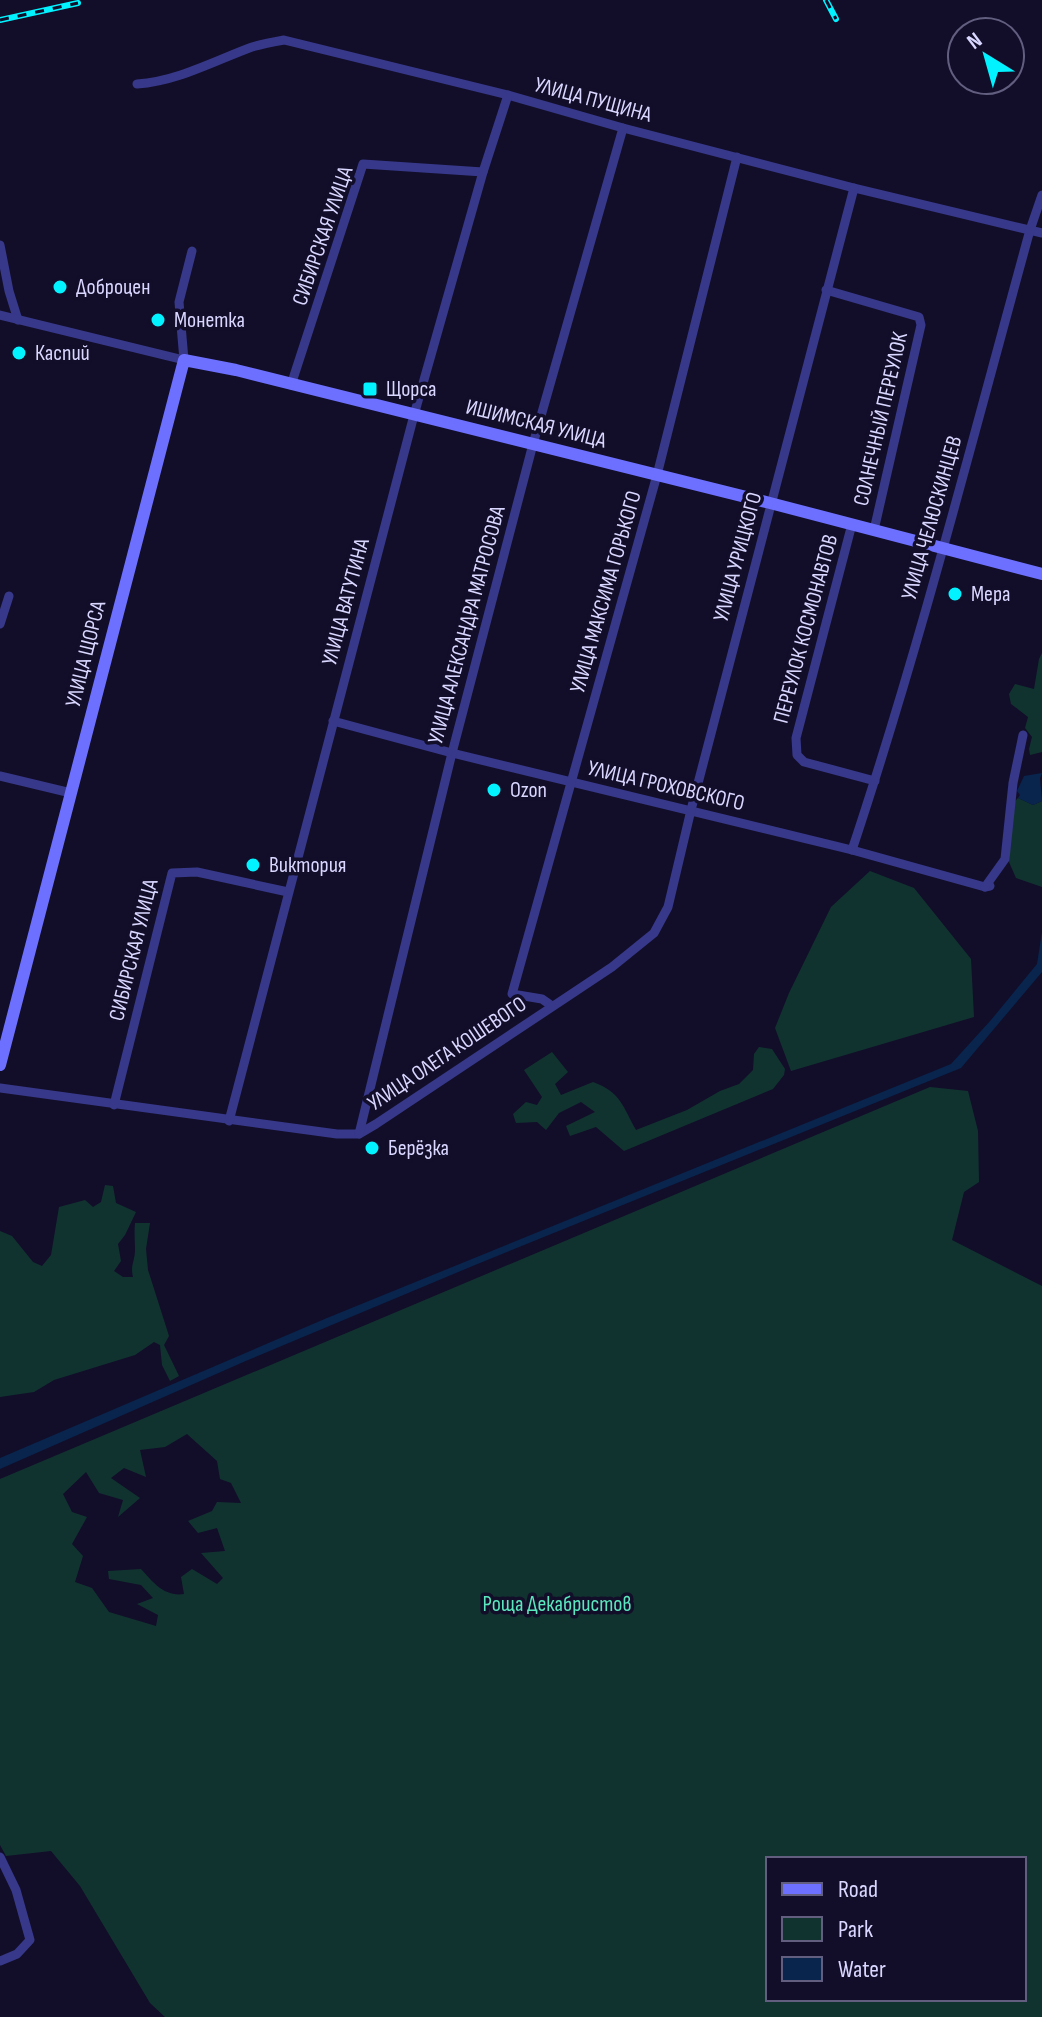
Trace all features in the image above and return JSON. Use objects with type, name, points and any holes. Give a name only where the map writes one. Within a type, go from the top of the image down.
[{"type":"main road","name":"ИШИМСКАЯ УЛИЦА","points":[[184,360],[770,503],[1042,574]]},
{"type":"main road","name":"УЛИЦА ЩОРСА","points":[[0,1065],[184,360]]},
{"type":"street","name":"УЛИЦА ПУЩИНА","points":[[137,84],[156,83],[256,46],[284,40],[508,95],[854,188],[1042,233]]},
{"type":"street","name":"УЛИЦА ВАТУТИНА","points":[[229,1121],[414,415],[508,95]]},
{"type":"street","name":"УЛИЦА АЛЕКСАНДРА МАТРОСОВА","points":[[359,1134],[452,753],[533,444],[623,128]]},
{"type":"street","name":"УЛИЦА МАКСИМА ГОРЬКОГО","points":[[552,1006],[542,999],[512,994],[657,475],[737,157]]},
{"type":"street","name":"СИБИРСКАЯ УЛИЦА","points":[[291,385],[363,164],[483,172]]},
{"type":"street","name":"УЛИЦА УРИЦКОГО","points":[[654,933],[668,907],[770,503],[854,188]]},
{"type":"street","name":"УЛИЦА ЧЕЛЮСКИНЦЕВ","points":[[852,850],[875,781],[1042,195]]},
{"type":"street","points":[[0,245],[18,320]]},
{"type":"street","name":"УЛИЦА ЩОРСА","points":[[184,360],[179,302],[192,251]]},
{"type":"street","name":"СОЛНЕЧНЫЙ ПЕРЕУЛОК","points":[[826,290],[919,317],[921,325],[874,530]]},
{"type":"street","name":"ИШИМСКАЯ УЛИЦА","points":[[0,315],[184,360]]},
{"type":"street","name":"ПЕРЕУЛОК КОСМОНАВТОВ","points":[[852,524],[796,738],[797,755],[804,762],[875,781]]},
{"type":"street","points":[[0,624],[9,596]]},
{"type":"street","name":"УЛИЦА ГРОХОВСКОГО","points":[[333,721],[988,886],[1005,859],[1013,783],[1023,735]]},
{"type":"street","points":[[0,776],[71,793]]},
{"type":"street","name":"СИБИРСКАЯ УЛИЦА","points":[[114,1105],[172,873],[197,872],[288,892]]},
{"type":"street","name":"УЛИЦА ОЛЕГА КОШЕВОГО","points":[[0,1088],[229,1121],[359,1134],[612,967],[654,933]]},
{"type":"street","points":[[0,1857],[16,1890],[30,1940],[17,1954],[0,1961]]},
{"type":"green space","points":[[1042,653],[1042,752],[1030,755],[1032,737],[1025,728],[1028,717],[1011,704],[1009,694],[1015,684],[1034,689]]},
{"type":"green space","points":[[1018,798],[1033,805],[1042,801],[1042,887],[1016,878],[1009,862],[1013,803]]},
{"type":"green space","points":[[870,871],[914,888],[971,959],[974,1017],[791,1071],[775,1028],[831,907]]},
{"type":"green space","points":[[759,1047],[772,1049],[785,1069],[773,1089],[624,1151],[596,1127],[570,1136],[566,1126],[595,1112],[581,1102],[559,1113],[546,1130],[537,1122],[516,1123],[513,1114],[526,1102],[537,1105],[542,1097],[524,1070],[552,1052],[568,1072],[555,1084],[561,1095],[593,1082],[602,1086],[620,1101],[636,1130],[687,1110],[739,1084],[753,1070],[754,1054]]},
{"type":"green space","name":"Роща Декабристов","points":[[930,1087],[968,1091],[978,1131],[979,1182],[964,1192],[952,1240],[1042,1286],[1042,2017],[165,2017],[150,2003],[80,1886],[51,1851],[6,1856],[0,1845],[0,1479]],"holes":[[[187,1434],[217,1461],[220,1479],[231,1483],[241,1503],[217,1502],[212,1511],[188,1521],[198,1533],[217,1528],[225,1551],[201,1553],[223,1578],[217,1584],[192,1569],[181,1577],[184,1594],[177,1594],[160,1588],[141,1569],[108,1571],[109,1579],[141,1585],[153,1598],[137,1604],[158,1615],[156,1626],[109,1612],[92,1588],[75,1582],[83,1556],[72,1544],[87,1517],[72,1512],[63,1494],[86,1472],[99,1493],[123,1500],[118,1517],[140,1498],[111,1478],[124,1468],[146,1477],[140,1450],[165,1447]]]},
{"type":"green space","points":[[105,1185],[113,1186],[116,1203],[136,1212],[118,1244],[121,1261],[114,1271],[123,1277],[133,1277],[135,1223],[150,1223],[146,1249],[148,1270],[169,1336],[164,1345],[179,1376],[170,1381],[162,1365],[160,1345],[154,1342],[135,1355],[54,1380],[34,1392],[0,1397],[0,1231],[12,1236],[33,1262],[42,1266],[51,1255],[59,1207],[85,1200],[93,1207],[101,1202]]},
{"type":"water","points":[[1042,773],[1042,801],[1033,805],[1018,798],[1020,795],[1017,791],[1024,776]]},
{"type":"water","points":[[1042,932],[1042,972],[961,1068],[475,1265],[0,1469],[0,1458],[327,1318],[951,1064],[1037,964]]},
{"type":"railway","points":[[826,0],[836,19]]},
{"type":"railway","points":[[0,20],[78,3]]},
{"type":"place","name":"Доброцен","points":[[60,287]]},
{"type":"place","name":"Монетка","points":[[158,320]]},
{"type":"place","name":"Каспий","points":[[19,353]]},
{"type":"place","name":"Щорса","points":[[370,389]]},
{"type":"place","name":"Мера","points":[[955,594]]},
{"type":"place","name":"Ozon","points":[[494,790]]},
{"type":"place","name":"Виктория","points":[[253,865]]},
{"type":"place","name":"Берёзка","points":[[372,1148]]}]
